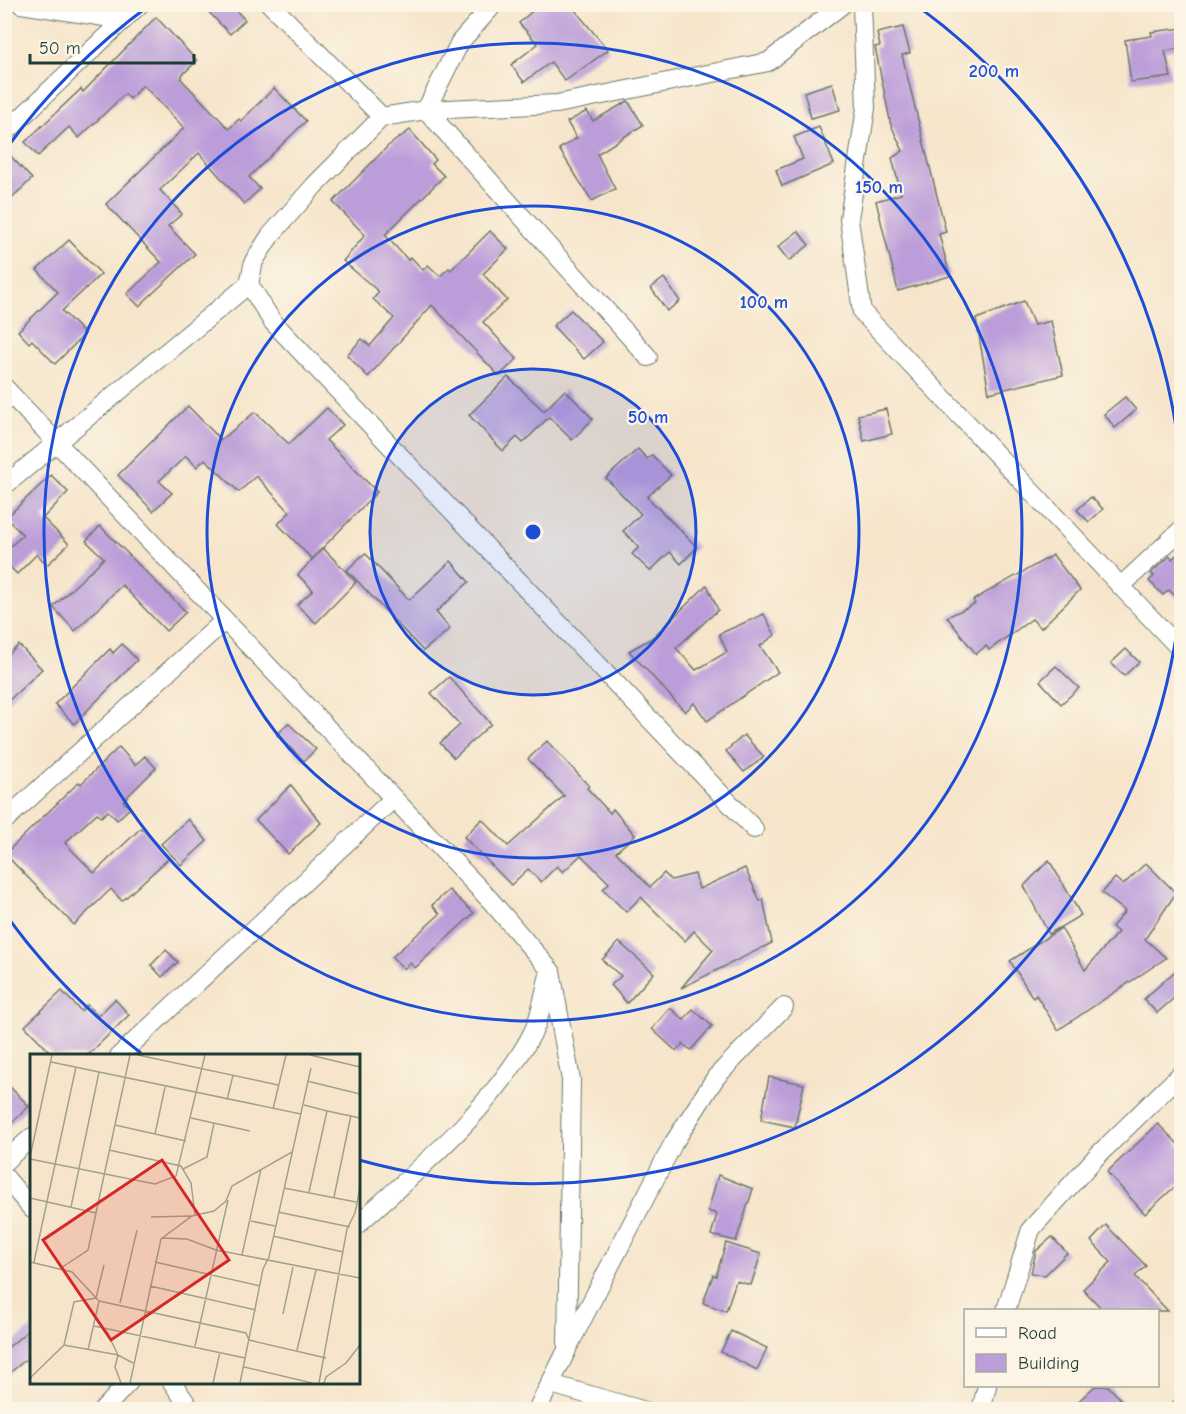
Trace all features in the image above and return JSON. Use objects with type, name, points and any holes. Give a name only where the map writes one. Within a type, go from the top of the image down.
[{"type":"street","points":[[21,4],[124,20]]},
{"type":"street","points":[[4,134],[140,4]]},
{"type":"street","points":[[270,4],[382,117]]},
{"type":"street","points":[[426,110],[460,42],[494,4]]},
{"type":"street","points":[[4,486],[249,284],[254,261],[270,236],[314,186],[382,117],[426,110],[557,104],[768,62],[843,4]]},
{"type":"street","points":[[862,4],[866,108],[849,219],[862,312],[1182,651]]},
{"type":"street","points":[[426,110],[648,357]]},
{"type":"street","points":[[249,284],[272,321],[754,829]]},
{"type":"street","points":[[4,387],[491,902],[551,971],[571,1080],[567,1350]]},
{"type":"street","points":[[1121,586],[1182,529]]},
{"type":"street","points":[[4,821],[224,621]]},
{"type":"street","points":[[121,1054],[393,799]]},
{"type":"street","points":[[360,1222],[404,1183],[497,1087],[534,1031],[551,971]]},
{"type":"street","points":[[537,1410],[673,1144],[716,1077],[784,1007]]},
{"type":"street","points":[[1007,1309],[1031,1229],[1097,1155],[1182,1072]]},
{"type":"street","points":[[4,1162],[30,1139]]},
{"type":"street","points":[[4,1176],[30,1207]]},
{"type":"street","points":[[103,1410],[128,1384]]},
{"type":"street","points":[[173,1384],[191,1410]]},
{"type":"street","points":[[550,1384],[642,1410]]},
{"type":"street","points":[[981,1410],[987,1387]]},
{"type":"street","points":[[1178,1410],[1182,1406]]},
{"type":"building","points":[[201,4],[230,4],[245,20],[230,34]]},
{"type":"building","points":[[540,4],[570,4],[608,50],[565,81],[551,62],[524,82],[511,65],[538,44],[519,23]]},
{"type":"building","points":[[156,17],[197,61],[182,75],[181,79],[229,129],[239,119],[241,121],[274,88],[306,121],[249,177],[260,189],[244,204],[199,153],[160,190],[182,214],[168,226],[195,254],[139,306],[127,294],[161,262],[106,204],[184,128],[143,85],[130,99],[125,94],[79,138],[69,127],[38,156],[25,142],[81,89],[83,92]]},
{"type":"building","points":[[903,27],[910,53],[902,55],[946,232],[939,234],[950,276],[898,291],[876,201],[901,194],[892,158],[903,151],[891,125],[875,47],[880,46],[877,33]]},
{"type":"building","points":[[1182,28],[1182,48],[1165,51],[1171,77],[1131,82],[1125,40],[1152,36],[1151,32]]},
{"type":"building","points":[[832,83],[840,110],[811,118],[804,92]]},
{"type":"building","points":[[628,101],[643,125],[597,154],[615,189],[592,201],[559,149],[577,138],[567,122],[587,111],[593,121]]},
{"type":"building","points":[[819,127],[834,164],[782,186],[776,170],[803,159],[794,137]]},
{"type":"building","points":[[410,130],[436,160],[432,164],[444,176],[385,235],[408,260],[411,257],[423,270],[428,265],[440,276],[449,268],[451,270],[490,231],[508,249],[483,274],[507,300],[483,322],[517,359],[499,376],[432,305],[368,377],[347,355],[362,339],[370,346],[394,318],[373,299],[379,292],[343,261],[365,235],[333,202],[388,146]]},
{"type":"building","points":[[4,149],[32,179],[4,205]]},
{"type":"building","points":[[798,231],[809,245],[789,261],[778,247]]},
{"type":"building","points":[[69,240],[101,274],[62,311],[85,334],[55,364],[32,340],[29,343],[18,331],[58,292],[37,270]]},
{"type":"building","points":[[664,278],[680,301],[667,311],[651,288]]},
{"type":"building","points":[[1024,301],[1034,325],[1051,321],[1063,375],[989,393],[976,319]]},
{"type":"building","points":[[571,310],[603,342],[584,359],[553,326]]},
{"type":"building","points":[[508,377],[544,411],[565,390],[593,419],[572,440],[549,417],[523,443],[517,437],[503,451],[469,415]]},
{"type":"building","points":[[1125,397],[1136,410],[1115,428],[1104,414]]},
{"type":"building","points":[[188,406],[221,440],[255,412],[289,444],[327,408],[343,425],[326,440],[377,492],[312,559],[278,524],[290,512],[256,476],[239,492],[205,459],[197,467],[186,456],[159,481],[172,493],[153,511],[118,475]]},
{"type":"building","points":[[886,409],[892,434],[864,441],[858,415]]},
{"type":"building","points":[[638,449],[647,459],[652,455],[671,475],[647,497],[697,547],[681,564],[670,552],[650,571],[632,554],[639,547],[623,531],[641,514],[606,478]]},
{"type":"building","points":[[51,475],[68,492],[43,518],[69,544],[47,565],[37,554],[17,574],[4,561],[4,552],[23,535],[6,518]]},
{"type":"building","points":[[1091,497],[1103,509],[1089,522],[1077,510]]},
{"type":"building","points":[[100,526],[186,612],[166,631],[122,585],[75,631],[53,607],[104,558],[86,541]]},
{"type":"building","points":[[323,548],[356,582],[316,623],[297,605],[313,590],[298,575]]},
{"type":"building","points":[[1182,550],[1182,603],[1169,590],[1163,595],[1149,581],[1154,576],[1151,573],[1170,556],[1172,559]]},
{"type":"building","points":[[365,553],[409,600],[451,561],[469,582],[436,612],[450,629],[423,651],[347,570]]},
{"type":"building","points":[[1053,555],[1080,590],[1041,628],[1032,619],[989,650],[986,646],[976,654],[947,617],[975,604],[973,600]]},
{"type":"building","points":[[707,585],[718,610],[676,648],[696,670],[727,652],[719,634],[764,614],[775,635],[760,646],[778,672],[707,721],[694,703],[685,712],[629,651],[652,638]]},
{"type":"building","points":[[122,644],[137,660],[74,724],[55,704],[110,649],[113,653]]},
{"type":"building","points":[[19,645],[42,669],[4,705],[4,658]]},
{"type":"building","points":[[1126,649],[1139,662],[1124,676],[1111,663]]},
{"type":"building","points":[[1056,666],[1079,688],[1061,704],[1040,681]]},
{"type":"building","points":[[449,677],[491,724],[454,758],[440,743],[460,725],[431,693]]},
{"type":"building","points":[[288,723],[316,749],[304,761],[277,735]]},
{"type":"building","points":[[744,735],[764,757],[744,772],[726,751]]},
{"type":"building","points":[[547,741],[589,786],[587,788],[610,813],[613,809],[635,835],[616,852],[650,887],[664,873],[671,880],[695,874],[699,889],[745,868],[760,901],[763,899],[772,943],[681,988],[713,950],[694,931],[685,941],[641,897],[626,912],[603,889],[609,883],[581,855],[563,872],[557,866],[541,882],[528,869],[511,885],[464,837],[482,819],[508,846],[564,796],[528,759]]},
{"type":"building","points":[[119,747],[135,765],[145,756],[156,768],[123,801],[130,808],[117,820],[108,811],[101,817],[97,813],[65,843],[94,873],[141,828],[169,858],[122,901],[111,889],[74,925],[5,854],[79,782],[81,784]]},
{"type":"building","points":[[291,785],[321,823],[288,854],[256,820]]},
{"type":"building","points":[[188,819],[207,841],[181,865],[161,844]]},
{"type":"building","points":[[1049,860],[1081,915],[1049,934],[1024,886]]},
{"type":"building","points":[[1146,863],[1176,893],[1145,939],[1166,958],[1058,1030],[1036,995],[1033,998],[1010,961],[1061,928],[1085,970],[1118,932],[1112,927],[1125,911],[1102,893],[1115,878],[1123,885]]},
{"type":"building","points":[[449,890],[474,913],[415,968],[410,963],[404,969],[392,957],[440,914],[432,905]]},
{"type":"building","points":[[619,942],[654,973],[627,1003],[611,985],[621,976],[602,960]]},
{"type":"building","points":[[166,950],[178,962],[162,977],[151,965]]},
{"type":"building","points":[[1182,965],[1182,991],[1157,1013],[1144,999]]},
{"type":"building","points":[[62,991],[81,1011],[87,1005],[98,1016],[115,999],[129,1015],[89,1054],[52,1054],[25,1026]]},
{"type":"building","points":[[670,1008],[684,1020],[693,1009],[712,1026],[691,1050],[683,1044],[676,1051],[652,1029]]},
{"type":"building","points":[[769,1077],[804,1084],[795,1127],[761,1120]]},
{"type":"building","points":[[4,1081],[29,1106],[4,1131]]},
{"type":"building","points":[[1158,1124],[1182,1148],[1182,1180],[1145,1214],[1107,1172]]},
{"type":"building","points":[[718,1175],[753,1189],[736,1241],[711,1235],[717,1214],[708,1211]]},
{"type":"building","points":[[1106,1225],[1146,1266],[1135,1276],[1168,1311],[1102,1309],[1083,1289],[1111,1262],[1091,1241]]},
{"type":"building","points":[[1052,1237],[1067,1253],[1045,1275],[1031,1273],[1036,1251]]},
{"type":"building","points":[[726,1243],[761,1254],[751,1285],[736,1281],[726,1311],[703,1303],[713,1275],[716,1276]]},
{"type":"building","points":[[30,1329],[30,1356],[4,1378],[4,1351]]},
{"type":"building","points":[[731,1331],[767,1348],[757,1370],[721,1352]]},
{"type":"building","points":[[1094,1387],[1109,1387],[1131,1410],[1069,1410]]}]
